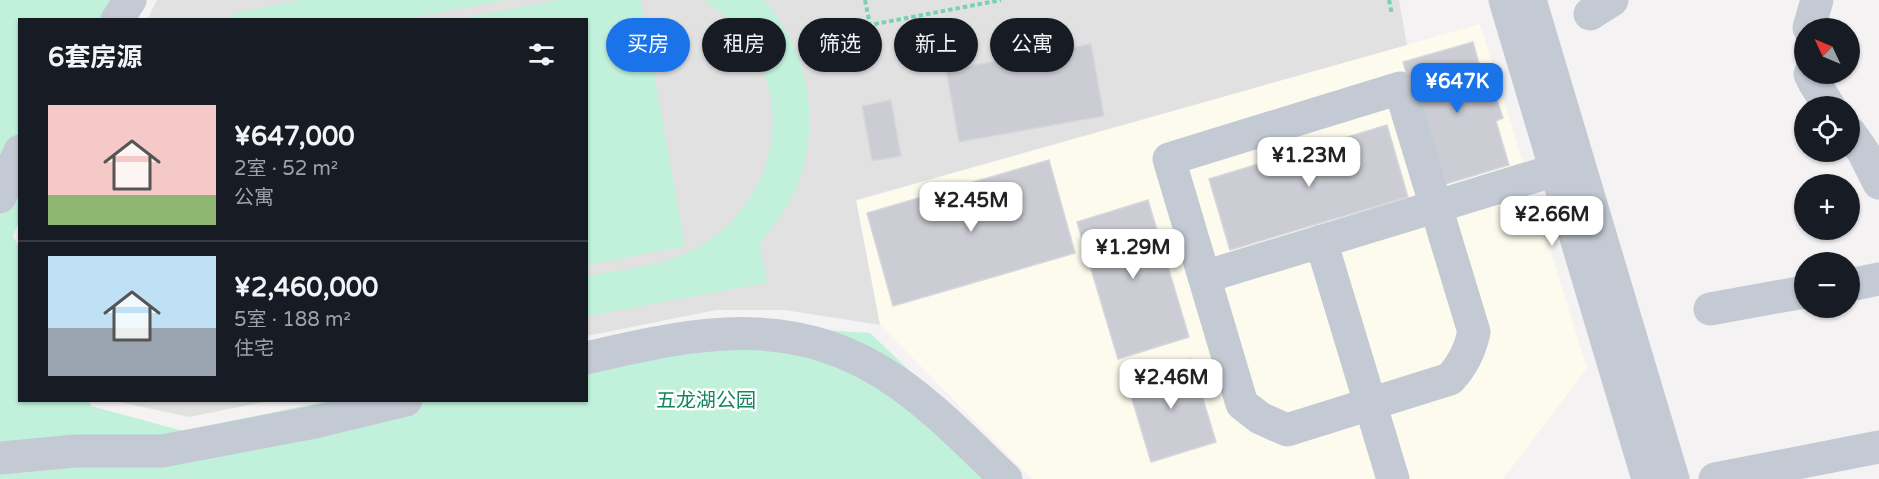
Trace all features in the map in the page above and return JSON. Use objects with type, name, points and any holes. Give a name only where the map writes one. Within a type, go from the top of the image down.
[{"type":"street","points":[[118,18],[130,0]]},
{"type":"street","points":[[1505,0],[1648,479]]},
{"type":"street","points":[[1530,0],[1672,479]]},
{"type":"street","points":[[1812,18],[1817,0]]},
{"type":"street","points":[[1400,88],[1436,206],[1474,332],[1466,359],[1450,379],[1287,430],[1260,418],[1242,404],[1169,159],[1400,88]]},
{"type":"street","points":[[1860,147],[1879,183]]},
{"type":"street","points":[[0,197],[18,156]]},
{"type":"street","points":[[1204,277],[1556,170]]},
{"type":"street","points":[[1321,242],[1393,479]]},
{"type":"street","points":[[1860,283],[1879,279]]},
{"type":"street","points":[[1710,309],[1794,294]]},
{"type":"street","points":[[588,358],[648,343],[708,334],[782,335],[826,345],[866,362],[902,385],[1006,479]]},
{"type":"street","points":[[0,458],[75,451],[162,451],[315,422],[398,402]]},
{"type":"street","points":[[1715,479],[1879,447]]},
{"type":"path","points":[[865,0],[870,25],[1001,0]]},
{"type":"path","points":[[1389,0],[1392,14]]},
{"type":"shaded area","points":[[157,0],[1399,0],[1407,45],[856,200],[880,325],[785,310],[716,310],[588,336],[588,18],[148,18]]},
{"type":"shaded area","points":[[1480,24],[1587,368],[1503,479],[1032,479],[880,325],[856,201]]},
{"type":"shaded area","points":[[120,402],[263,402],[189,417]]},
{"type":"green space","name":"五龙湖公园","points":[[0,0],[145,0],[132,18],[18,18],[18,224],[13,236],[18,246],[18,402],[89,402],[91,406],[183,431],[322,402],[588,402],[588,346],[701,322],[870,333],[1023,479],[0,479]]},
{"type":"green space","points":[[300,0],[508,0],[408,18],[224,18],[243,11]]},
{"type":"green space","points":[[560,0],[641,0],[644,18],[606,18],[606,72],[654,72],[685,246],[588,265],[588,18],[461,18]]},
{"type":"green space","points":[[705,0],[764,0],[778,18],[727,18]]},
{"type":"green space","points":[[786,31],[798,57],[798,72],[802,72],[805,82],[809,103],[808,146],[797,187],[787,206],[760,243],[767,283],[588,316],[588,276],[657,263],[684,254],[697,248],[722,230],[742,209],[758,184],[768,158],[772,129],[771,100],[764,72],[786,72]]},
{"type":"building","points":[[1473,42],[1486,89],[1493,87],[1503,118],[1496,121],[1509,165],[1439,186],[1403,62]]},
{"type":"building","points":[[1091,44],[1104,116],[959,142],[946,72],[978,72],[978,64],[990,62],[990,72],[1074,72],[1074,47]]},
{"type":"building","points":[[891,100],[901,156],[872,161],[862,106]]},
{"type":"building","points":[[1387,125],[1408,197],[1230,250],[1209,179]]},
{"type":"building","points":[[1049,160],[1075,253],[893,306],[867,213]]},
{"type":"building","points":[[1148,200],[1189,337],[1118,359],[1077,222]]},
{"type":"building","points":[[1191,359],[1216,442],[1151,462],[1126,379]]}]
